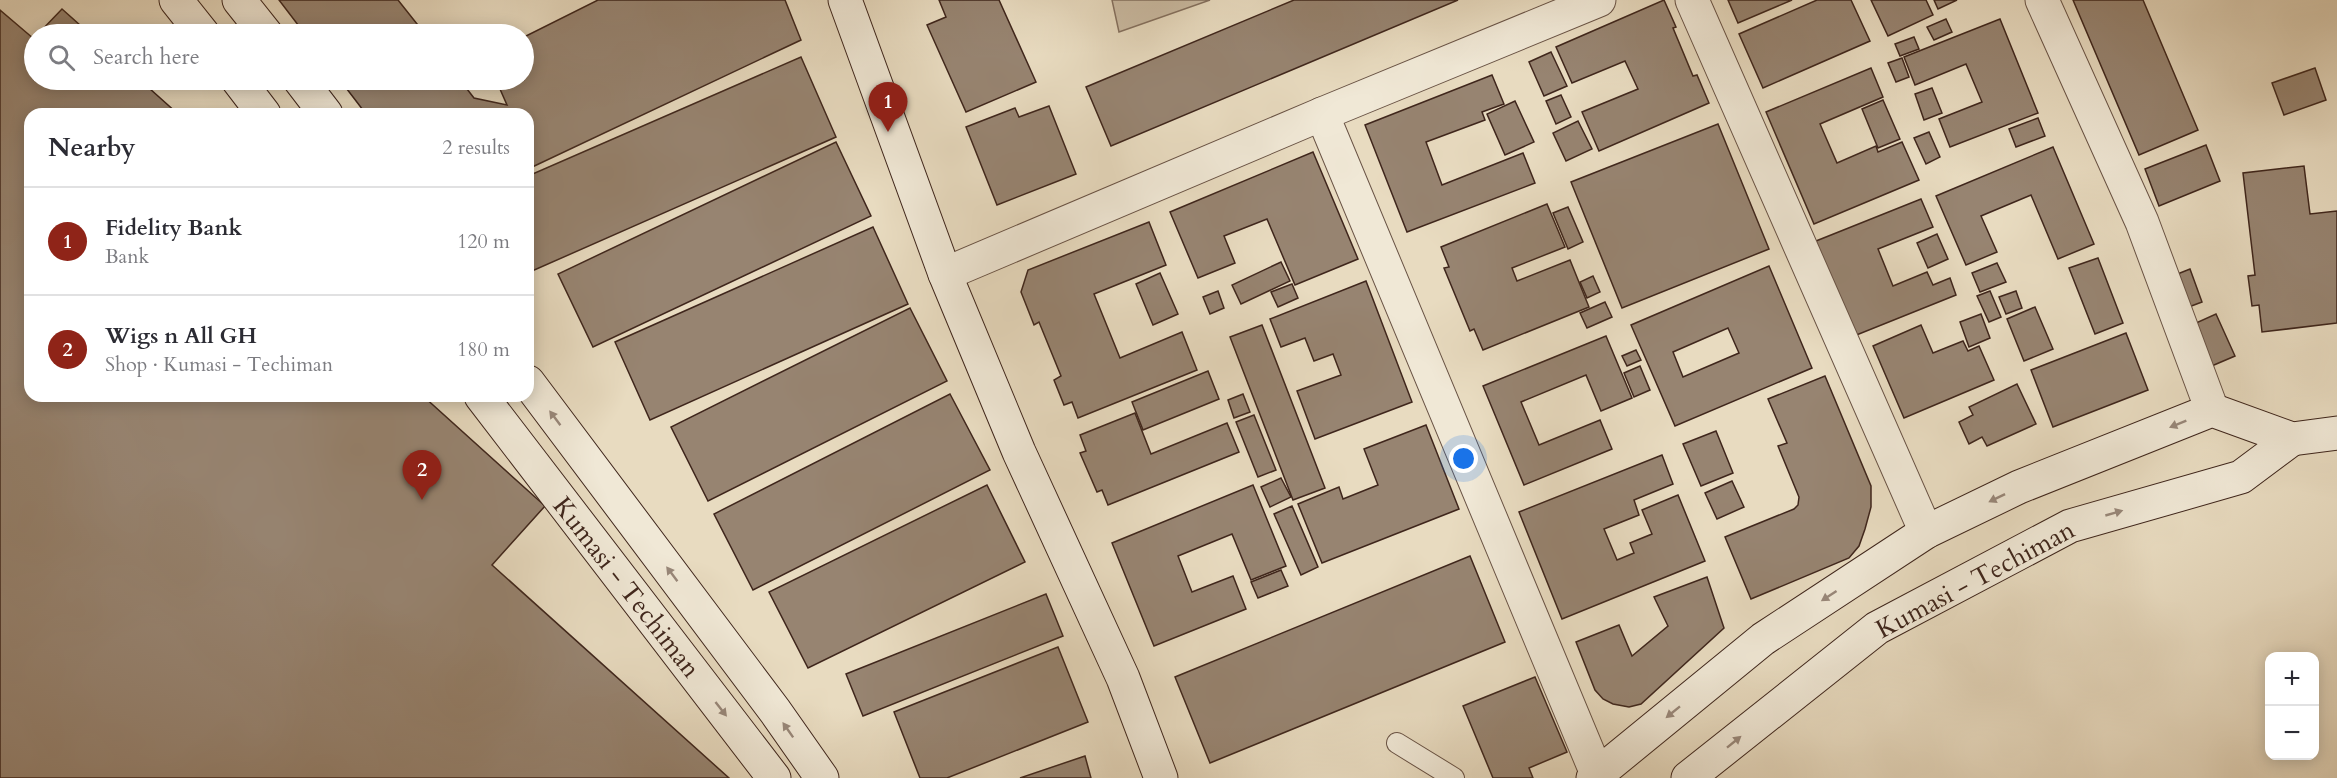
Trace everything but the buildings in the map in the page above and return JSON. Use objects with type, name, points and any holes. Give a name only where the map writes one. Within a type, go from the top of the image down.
[{"type":"street","points":[[177,0],[195,24]]},
{"type":"street","points":[[239,0],[258,24]]},
{"type":"street","points":[[844,0],[945,274],[1019,452],[1123,678],[1161,778]]},
{"type":"street","points":[[945,274],[1322,114],[1599,0]]},
{"type":"street","points":[[1692,0],[1926,532]]},
{"type":"street","points":[[2042,0],[2142,222],[2212,410]]},
{"type":"street","points":[[246,90],[259,108]]},
{"type":"street","points":[[308,90],[321,108]]},
{"type":"street","points":[[1322,114],[1595,776],[1763,639],[1926,532],[2019,487],[2212,410],[2292,439],[2337,433]]},
{"type":"street","points":[[534,390],[775,711],[822,778]]},
{"type":"street","name":"Kumasi - Techiman","points":[[486,402],[774,778]]},
{"type":"street","name":"Kumasi - Techiman","points":[[1688,778],[1876,628],[2070,526],[2241,477],[2292,439]]},
{"type":"lane","points":[[1397,743],[1454,778]]},
{"type":"shaded area","points":[[1112,0],[1210,0],[1119,32]]},
{"type":"place","name":"Fidelity Bank","points":[[888,132]]},
{"type":"place","name":"Wigs n All GH","points":[[422,500]]}]
